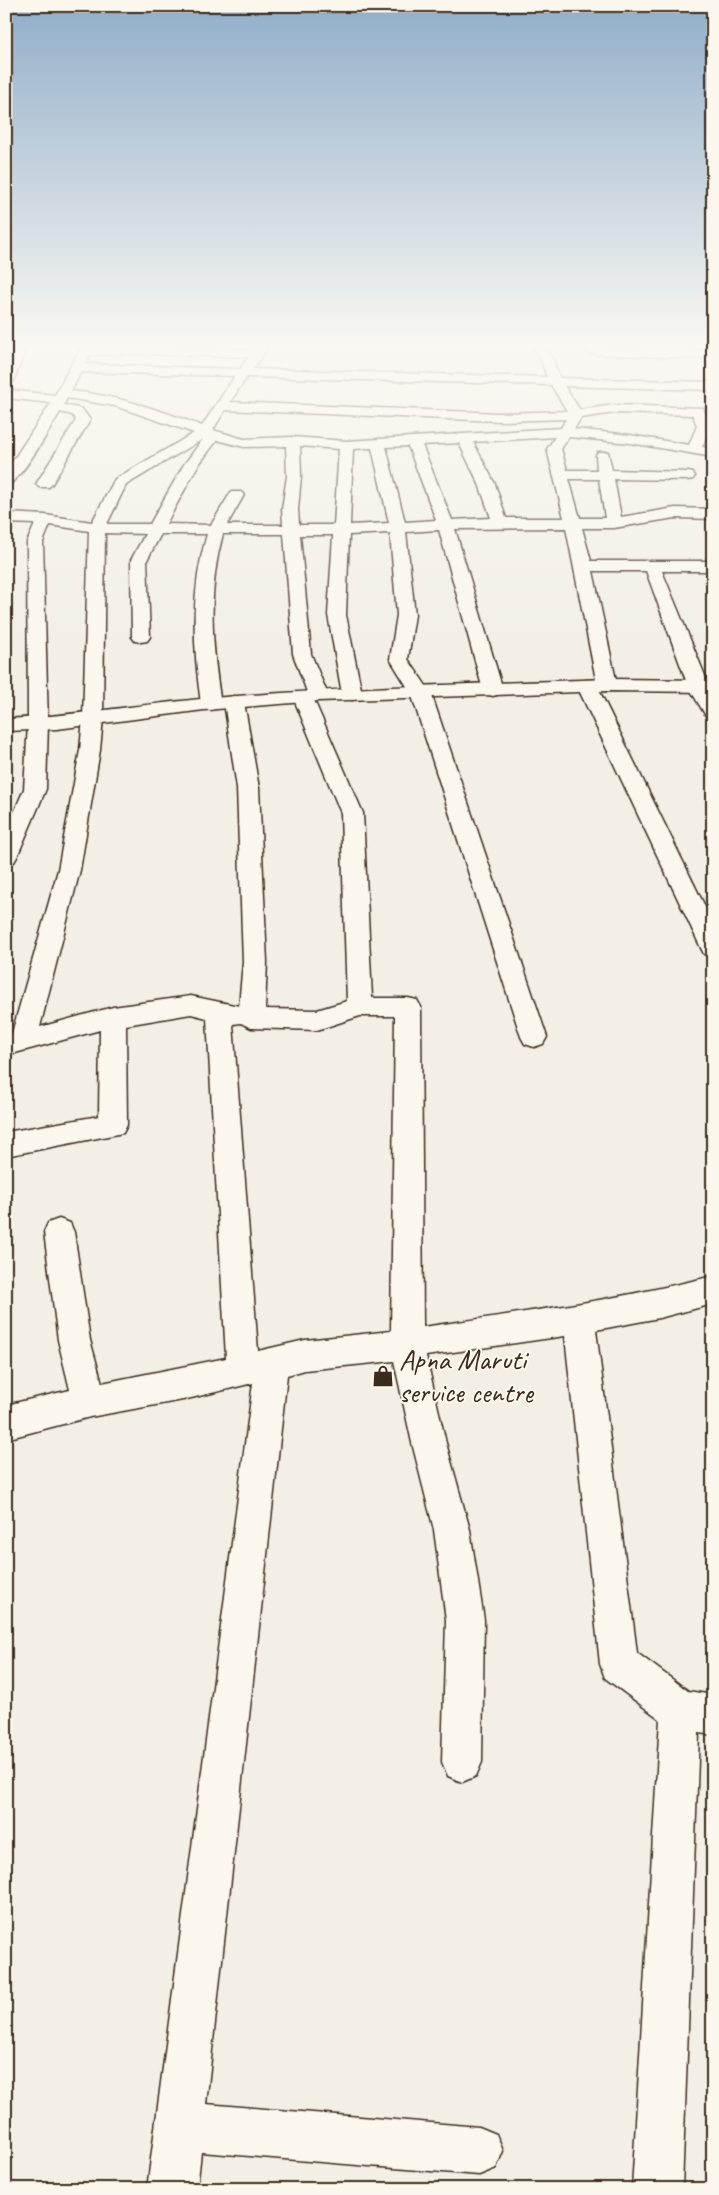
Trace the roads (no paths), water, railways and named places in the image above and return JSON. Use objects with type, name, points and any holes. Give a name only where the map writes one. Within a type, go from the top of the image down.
[{"type":"street","points":[[6,482],[32,447]]},
{"type":"street","points":[[44,484],[66,447]]},
{"type":"street","points":[[15,1042],[69,870],[90,750],[97,528],[120,482],[183,447]]},
{"type":"street","points":[[141,637],[139,560],[201,447]]},
{"type":"street","points":[[293,447],[294,476],[290,509],[302,654],[311,696],[352,813],[360,1007]]},
{"type":"street","points":[[346,447],[337,615],[352,694]]},
{"type":"street","points":[[379,447],[398,528],[406,615],[399,659],[421,693],[534,1036]]},
{"type":"street","points":[[416,447],[446,525],[493,690]]},
{"type":"street","points":[[468,447],[487,484],[500,523]]},
{"type":"street","points":[[555,447],[584,566],[597,686],[713,948]]},
{"type":"street","points":[[611,447],[688,476]]},
{"type":"street","points":[[644,447],[641,458],[655,517]]},
{"type":"street","points":[[562,474],[605,474],[641,458],[678,447]]},
{"type":"street","points":[[6,518],[45,520],[97,528],[155,530],[341,530],[500,523],[614,523],[676,513],[701,504],[688,476],[679,447]]},
{"type":"street","points":[[681,447],[713,453]]},
{"type":"street","points":[[603,452],[614,523]]},
{"type":"street","points":[[211,704],[203,651],[204,575],[216,530],[236,495]]},
{"type":"street","points":[[6,857],[35,789],[38,724],[35,542],[45,520]]},
{"type":"street","points":[[584,566],[713,566]]},
{"type":"street","points":[[652,566],[705,686],[713,712]]},
{"type":"street","points":[[6,725],[38,724],[211,704],[311,696],[597,686],[705,686]]},
{"type":"street","points":[[234,702],[248,788],[255,962],[251,1018]]},
{"type":"street","points":[[15,1042],[113,1017],[191,1005],[251,1018],[317,1020],[360,1007],[408,1007],[407,1344],[428,1443],[452,1530],[465,1620],[462,1762]]},
{"type":"street","points":[[172,2189],[258,1366],[219,1011]]},
{"type":"street","points":[[6,1144],[113,1125],[113,1017]]},
{"type":"street","points":[[59,1232],[74,1340],[90,1401]]},
{"type":"street","points":[[6,1422],[90,1401],[183,1384],[305,1355],[407,1344],[579,1319],[659,1304],[713,1290]]},
{"type":"street","points":[[579,1319],[619,1664],[696,1712],[657,2189]]},
{"type":"street","points":[[180,2126],[479,2151]]},
{"type":"place","name":"Apna Maruti service centre","points":[[383,1376]]}]
